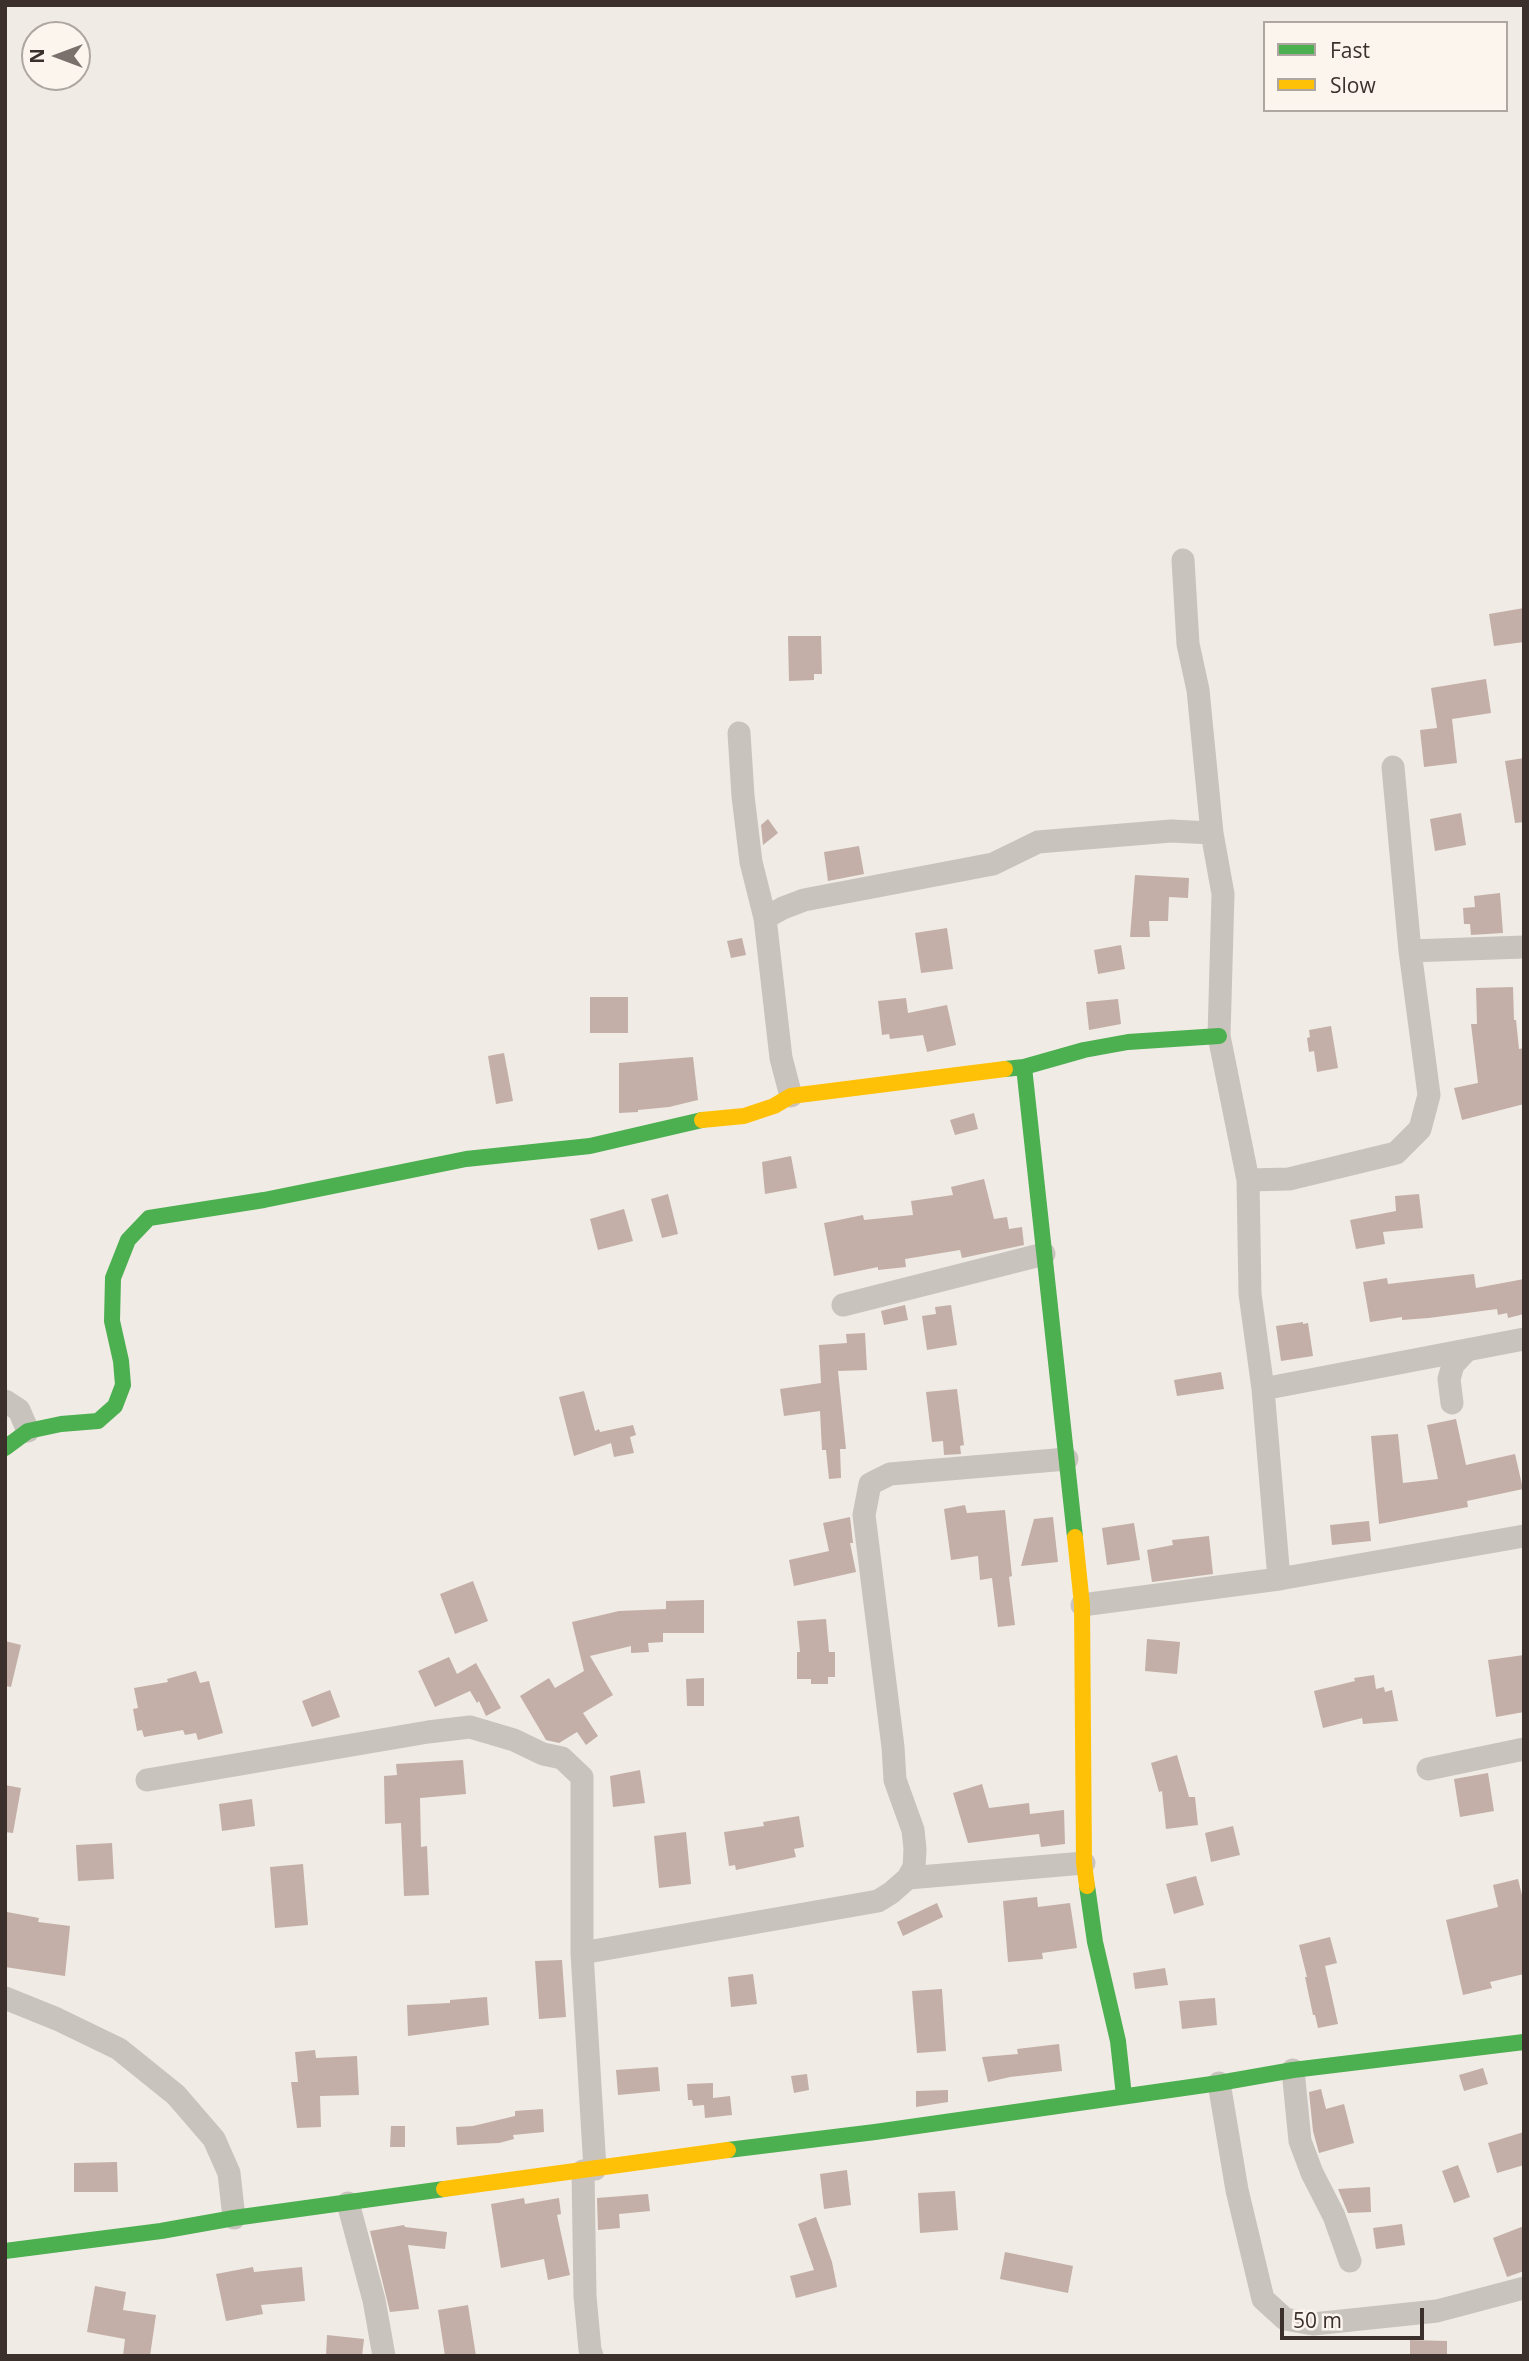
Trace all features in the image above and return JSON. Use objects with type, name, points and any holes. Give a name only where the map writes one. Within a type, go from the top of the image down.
[{"type":"street","points":[[1183,560],[1188,644],[1198,690],[1212,833],[1223,894],[1219,1036],[1248,1180],[1250,1294],[1263,1388],[1279,1579]]},
{"type":"street","points":[[739,733],[751,862],[765,918],[781,1058],[790,1096]]},
{"type":"street","points":[[1248,1180],[1289,1180],[1396,1153],[1420,1129],[1429,1096],[1410,951],[1393,766]]},
{"type":"street","points":[[765,918],[804,900],[993,863],[1038,842],[1171,831],[1212,833]]},
{"type":"street","points":[[1410,951],[1524,947]]},
{"type":"street","points":[[5,1448],[28,1431],[98,1420],[115,1406],[123,1385],[112,1321],[113,1278],[128,1240],[149,1218],[264,1200],[466,1159],[590,1146],[696,1119],[744,1116],[774,1106],[790,1096],[1024,1067],[1128,1042],[1219,1036]]},
{"type":"street","points":[[1024,1067],[1082,1605],[1084,1863],[1095,1942],[1118,2041],[1124,2096]]},
{"type":"street","points":[[843,1305],[1044,1254]]},
{"type":"street","points":[[1263,1388],[1524,1339]]},
{"type":"street","points":[[1452,1403],[1448,1379],[1453,1365],[1467,1350]]},
{"type":"street","points":[[5,1401],[19,1410],[28,1431]]},
{"type":"street","points":[[582,1953],[878,1901],[908,1878],[914,1867],[913,1830],[895,1780],[864,1515],[870,1484],[890,1474],[1067,1459]]},
{"type":"street","points":[[1082,1605],[1279,1579],[1524,1536]]},
{"type":"street","points":[[147,1780],[470,1727],[514,1740],[543,1754],[562,1758],[582,1777],[582,1953],[589,2170],[584,2296],[592,2356]]},
{"type":"street","points":[[1428,1769],[1524,1749]]},
{"type":"street","points":[[908,1878],[1084,1863]]},
{"type":"street","points":[[5,1998],[119,2049],[176,2095],[214,2140],[229,2173],[234,2218]]},
{"type":"street","points":[[5,2251],[875,2133],[1293,2070],[1524,2042]]},
{"type":"street","points":[[1293,2070],[1300,2141],[1312,2173],[1334,2216],[1350,2261]]},
{"type":"street","points":[[1219,2083],[1237,2190],[1263,2299],[1285,2319],[1313,2324],[1437,2311],[1524,2288]]},
{"type":"street","points":[[348,2203],[374,2300],[384,2356]]},
{"type":"building","points":[[1524,608],[1524,642],[1494,646],[1489,614]]},
{"type":"building","points":[[788,636],[821,636],[822,674],[814,674],[814,680],[789,681]]},
{"type":"building","points":[[1486,679],[1491,713],[1452,719],[1457,763],[1424,767],[1420,730],[1437,728],[1431,688]]},
{"type":"building","points":[[1524,758],[1524,822],[1515,823],[1505,761]]},
{"type":"building","points":[[1461,813],[1466,845],[1435,851],[1430,819]]},
{"type":"building","points":[[768,819],[778,833],[763,845],[761,825]]},
{"type":"building","points":[[859,846],[864,874],[828,881],[824,852]]},
{"type":"building","points":[[1135,875],[1189,878],[1188,898],[1169,897],[1168,921],[1149,921],[1150,937],[1130,937]]},
{"type":"building","points":[[1500,893],[1503,933],[1471,935],[1470,924],[1464,924],[1463,908],[1475,907],[1474,896]]},
{"type":"building","points":[[947,928],[953,969],[921,973],[915,933]]},
{"type":"building","points":[[742,938],[746,955],[731,958],[727,941]]},
{"type":"building","points":[[1121,945],[1125,969],[1098,974],[1094,950]]},
{"type":"building","points":[[1513,987],[1514,1020],[1519,1049],[1524,1048],[1524,1104],[1462,1120],[1454,1088],[1478,1083],[1471,1024],[1477,1024],[1476,988]]},
{"type":"building","points":[[590,997],[628,997],[628,1033],[590,1033]]},
{"type":"building","points":[[906,998],[908,1013],[947,1005],[956,1045],[927,1052],[923,1035],[890,1039],[889,1034],[882,1035],[878,1001]]},
{"type":"building","points":[[1118,999],[1121,1024],[1089,1030],[1086,1002]]},
{"type":"building","points":[[1331,1026],[1338,1068],[1317,1072],[1314,1051],[1309,1052],[1309,1030]]},
{"type":"building","points":[[504,1053],[513,1101],[496,1104],[488,1056]]},
{"type":"building","points":[[693,1057],[698,1100],[669,1107],[619,1113],[619,1063]]},
{"type":"building","points":[[974,1113],[978,1129],[955,1135],[950,1120]]},
{"type":"building","points":[[791,1156],[797,1188],[765,1194],[762,1162]]},
{"type":"building","points":[[984,1179],[994,1219],[1007,1217],[1009,1229],[1022,1227],[1024,1245],[962,1258],[960,1250],[905,1259],[906,1267],[878,1270],[878,1267],[834,1276],[824,1223],[863,1215],[864,1220],[913,1215],[911,1201],[953,1195],[951,1187]]},
{"type":"building","points":[[668,1194],[678,1234],[662,1238],[651,1199]]},
{"type":"building","points":[[1419,1194],[1423,1228],[1383,1232],[1385,1244],[1356,1249],[1350,1220],[1396,1211],[1395,1196]]},
{"type":"building","points":[[624,1209],[633,1241],[598,1250],[590,1219]]},
{"type":"building","points":[[1474,1274],[1476,1288],[1524,1279],[1524,1314],[1508,1318],[1507,1313],[1498,1315],[1497,1309],[1370,1322],[1363,1282],[1387,1278],[1388,1284]]},
{"type":"building","points":[[905,1305],[908,1320],[884,1325],[881,1311]]},
{"type":"building","points":[[951,1305],[957,1345],[927,1350],[922,1316],[936,1314],[935,1307]]},
{"type":"building","points":[[1308,1323],[1313,1356],[1281,1361],[1276,1326]]},
{"type":"building","points":[[865,1333],[867,1370],[838,1371],[846,1449],[840,1449],[841,1478],[829,1479],[826,1450],[822,1450],[820,1411],[784,1416],[780,1389],[821,1383],[819,1345],[847,1343],[846,1334]]},
{"type":"building","points":[[1221,1372],[1224,1389],[1177,1396],[1174,1380]]},
{"type":"building","points":[[957,1389],[964,1445],[960,1446],[961,1454],[944,1455],[943,1441],[932,1442],[926,1392]]},
{"type":"building","points":[[584,1391],[595,1431],[633,1425],[636,1435],[630,1437],[634,1453],[614,1457],[611,1443],[574,1456],[559,1397]]},
{"type":"building","points":[[1456,1419],[1466,1465],[1515,1454],[1523,1489],[1467,1501],[1468,1507],[1379,1524],[1371,1436],[1398,1434],[1403,1483],[1438,1479],[1427,1425]]},
{"type":"building","points":[[965,1505],[967,1513],[1005,1510],[1015,1625],[998,1627],[992,1578],[980,1580],[978,1556],[951,1560],[944,1509]]},
{"type":"building","points":[[850,1517],[853,1543],[850,1543],[856,1572],[794,1586],[789,1560],[829,1551],[823,1523]]},
{"type":"building","points":[[1053,1517],[1058,1562],[1021,1566],[1034,1519]]},
{"type":"building","points":[[1369,1521],[1371,1541],[1332,1545],[1330,1525]]},
{"type":"building","points":[[1134,1523],[1140,1560],[1107,1565],[1102,1528]]},
{"type":"building","points":[[1209,1536],[1213,1574],[1152,1582],[1147,1550],[1173,1545],[1172,1540]]},
{"type":"building","points":[[473,1581],[488,1621],[455,1634],[440,1594]]},
{"type":"building","points":[[704,1600],[704,1633],[663,1633],[663,1642],[648,1643],[649,1652],[631,1653],[631,1646],[590,1656],[613,1695],[583,1713],[598,1736],[586,1745],[577,1732],[559,1743],[546,1740],[520,1696],[549,1678],[555,1688],[584,1671],[572,1622],[619,1611],[666,1609],[666,1601]]},
{"type":"building","points":[[826,1619],[829,1652],[835,1652],[835,1677],[828,1677],[828,1684],[811,1684],[811,1679],[797,1679],[797,1652],[800,1652],[797,1621]]},
{"type":"building","points":[[1147,1639],[1180,1642],[1177,1674],[1145,1671]]},
{"type":"building","points":[[5,1641],[21,1645],[11,1687],[5,1686]]},
{"type":"building","points":[[1524,1655],[1524,1712],[1496,1717],[1488,1660]]},
{"type":"building","points":[[449,1657],[457,1674],[476,1663],[501,1708],[486,1716],[479,1701],[477,1703],[470,1691],[435,1707],[418,1671]]},
{"type":"building","points":[[196,1671],[200,1683],[209,1681],[223,1733],[198,1740],[196,1733],[185,1735],[183,1730],[144,1737],[142,1730],[137,1731],[133,1709],[138,1708],[134,1688],[168,1682],[167,1679]]},
{"type":"building","points":[[1374,1675],[1376,1689],[1384,1687],[1385,1692],[1392,1690],[1398,1721],[1363,1724],[1362,1718],[1323,1728],[1314,1691],[1355,1681],[1354,1678]]},
{"type":"building","points":[[704,1678],[704,1706],[687,1706],[686,1679]]},
{"type":"building","points":[[330,1690],[340,1717],[312,1727],[302,1701]]},
{"type":"building","points":[[1177,1755],[1189,1797],[1195,1797],[1198,1825],[1166,1829],[1162,1791],[1159,1792],[1151,1763]]},
{"type":"building","points":[[463,1760],[466,1794],[420,1798],[421,1847],[427,1846],[429,1895],[404,1896],[401,1823],[385,1824],[384,1776],[397,1775],[396,1764]]},
{"type":"building","points":[[640,1770],[645,1803],[613,1807],[610,1776]]},
{"type":"building","points":[[1488,1773],[1494,1811],[1460,1817],[1454,1779]]},
{"type":"building","points":[[982,1784],[989,1808],[1029,1803],[1030,1814],[1064,1810],[1065,1844],[1041,1847],[1039,1834],[968,1843],[953,1793]]},
{"type":"building","points":[[5,1785],[21,1788],[13,1833],[5,1832]]},
{"type":"building","points":[[252,1799],[255,1826],[222,1831],[219,1804]]},
{"type":"building","points":[[799,1816],[804,1847],[794,1849],[796,1857],[736,1870],[735,1865],[729,1866],[724,1832],[764,1826],[763,1822]]},
{"type":"building","points":[[1233,1826],[1240,1855],[1211,1862],[1205,1833]]},
{"type":"building","points":[[686,1832],[691,1884],[659,1888],[654,1836]]},
{"type":"building","points":[[112,1843],[114,1879],[78,1881],[76,1845]]},
{"type":"building","points":[[303,1864],[308,1925],[275,1928],[270,1867]]},
{"type":"building","points":[[1196,1876],[1204,1905],[1174,1914],[1166,1884]]},
{"type":"building","points":[[1518,1879],[1524,1903],[1524,1974],[1490,1982],[1492,1988],[1463,1995],[1446,1920],[1498,1907],[1493,1885]]},
{"type":"building","points":[[1037,1897],[1038,1907],[1070,1903],[1077,1948],[1042,1953],[1043,1959],[1008,1962],[1003,1901]]},
{"type":"building","points":[[937,1903],[943,1917],[903,1936],[897,1922]]},
{"type":"building","points":[[7,1912],[39,1918],[38,1922],[70,1926],[65,1976],[5,1967]]},
{"type":"building","points":[[1330,1937],[1337,1963],[1325,1966],[1338,2024],[1318,2028],[1299,1945]]},
{"type":"building","points":[[562,1960],[566,2017],[539,2019],[535,1961]]},
{"type":"building","points":[[1165,1968],[1168,1985],[1135,1989],[1133,1973]]},
{"type":"building","points":[[753,1974],[757,2004],[731,2007],[728,1977]]},
{"type":"building","points":[[942,1989],[946,2051],[917,2053],[912,1991]]},
{"type":"building","points":[[487,1997],[489,2025],[408,2036],[407,2005],[450,2003],[450,2000]]},
{"type":"building","points":[[1215,1998],[1217,2025],[1182,2029],[1179,2001]]},
{"type":"building","points":[[1059,2044],[1062,2071],[988,2082],[982,2057],[1018,2054],[1017,2049]]},
{"type":"building","points":[[315,2050],[316,2058],[357,2056],[359,2095],[320,2096],[321,2127],[297,2128],[291,2082],[298,2082],[295,2052]]},
{"type":"building","points":[[658,2067],[660,2091],[618,2095],[616,2070]]},
{"type":"building","points":[[1483,2068],[1488,2084],[1464,2091],[1459,2075]]},
{"type":"building","points":[[807,2074],[809,2090],[794,2093],[791,2076]]},
{"type":"building","points":[[713,2083],[713,2098],[730,2096],[732,2115],[705,2118],[704,2105],[693,2106],[692,2100],[688,2100],[687,2084]]},
{"type":"building","points":[[1321,2089],[1326,2109],[1344,2104],[1354,2143],[1319,2153],[1313,2131],[1309,2092]]},
{"type":"building","points":[[948,2090],[948,2102],[916,2107],[916,2091]]},
{"type":"building","points":[[543,2109],[544,2132],[513,2135],[514,2139],[499,2143],[457,2145],[456,2127],[473,2126],[515,2116],[515,2111]]},
{"type":"building","points":[[391,2126],[405,2126],[405,2147],[390,2147]]},
{"type":"building","points":[[1524,2132],[1524,2165],[1497,2173],[1488,2143]]},
{"type":"building","points":[[117,2162],[118,2192],[74,2192],[74,2163]]},
{"type":"building","points":[[1458,2165],[1470,2197],[1454,2203],[1442,2171]]},
{"type":"building","points":[[847,2170],[851,2205],[824,2209],[820,2174]]},
{"type":"building","points":[[1370,2187],[1371,2212],[1348,2213],[1338,2189]]},
{"type":"building","points":[[955,2191],[958,2230],[920,2233],[918,2193]]},
{"type":"building","points":[[648,2194],[650,2211],[619,2214],[620,2228],[598,2230],[597,2198]]},
{"type":"building","points":[[524,2198],[525,2204],[559,2198],[561,2214],[557,2215],[570,2275],[548,2280],[544,2259],[501,2268],[491,2204]]},
{"type":"building","points":[[816,2217],[832,2262],[837,2287],[796,2298],[790,2276],[814,2270],[798,2224]]},
{"type":"building","points":[[1402,2224],[1405,2245],[1376,2249],[1373,2228]]},
{"type":"building","points":[[404,2225],[447,2232],[445,2249],[408,2245],[419,2309],[390,2312],[370,2231]]},
{"type":"building","points":[[1524,2226],[1524,2271],[1507,2277],[1493,2238]]},
{"type":"building","points":[[1005,2252],[1073,2266],[1068,2293],[1000,2279]]},
{"type":"building","points":[[253,2267],[254,2272],[302,2267],[305,2301],[261,2305],[263,2314],[226,2321],[216,2274]]},
{"type":"building","points":[[95,2286],[126,2292],[123,2310],[156,2315],[150,2356],[123,2356],[125,2339],[87,2332]]},
{"type":"building","points":[[468,2305],[476,2356],[445,2356],[438,2310]]},
{"type":"building","points":[[327,2335],[364,2339],[362,2356],[326,2356]]},
{"type":"building","points":[[1410,2340],[1447,2341],[1447,2356],[1410,2356]]},
{"type":"traffic: fast","points":[[1005,1069],[1024,1067],[1084,1050],[1128,1042],[1219,1036]]},
{"type":"traffic: fast","points":[[1024,1067],[1075,1537]]},
{"type":"traffic: fast","points":[[5,1448],[28,1431],[61,1424],[98,1421],[115,1406],[123,1385],[112,1321],[113,1278],[128,1240],[149,1218],[264,1200],[466,1159],[590,1146],[702,1120]]},
{"type":"traffic: fast","points":[[1087,1886],[1095,1942],[1118,2041],[1124,2096]]},
{"type":"traffic: fast","points":[[728,2150],[875,2132],[1293,2070],[1524,2042]]},
{"type":"traffic: fast","points":[[5,2251],[444,2189]]},
{"type":"traffic: slow","points":[[702,1120],[744,1116],[774,1106],[791,1096],[1005,1069]]},
{"type":"traffic: slow","points":[[1075,1537],[1082,1605],[1084,1863],[1087,1886]]},
{"type":"traffic: slow","points":[[444,2189],[728,2150]]}]
